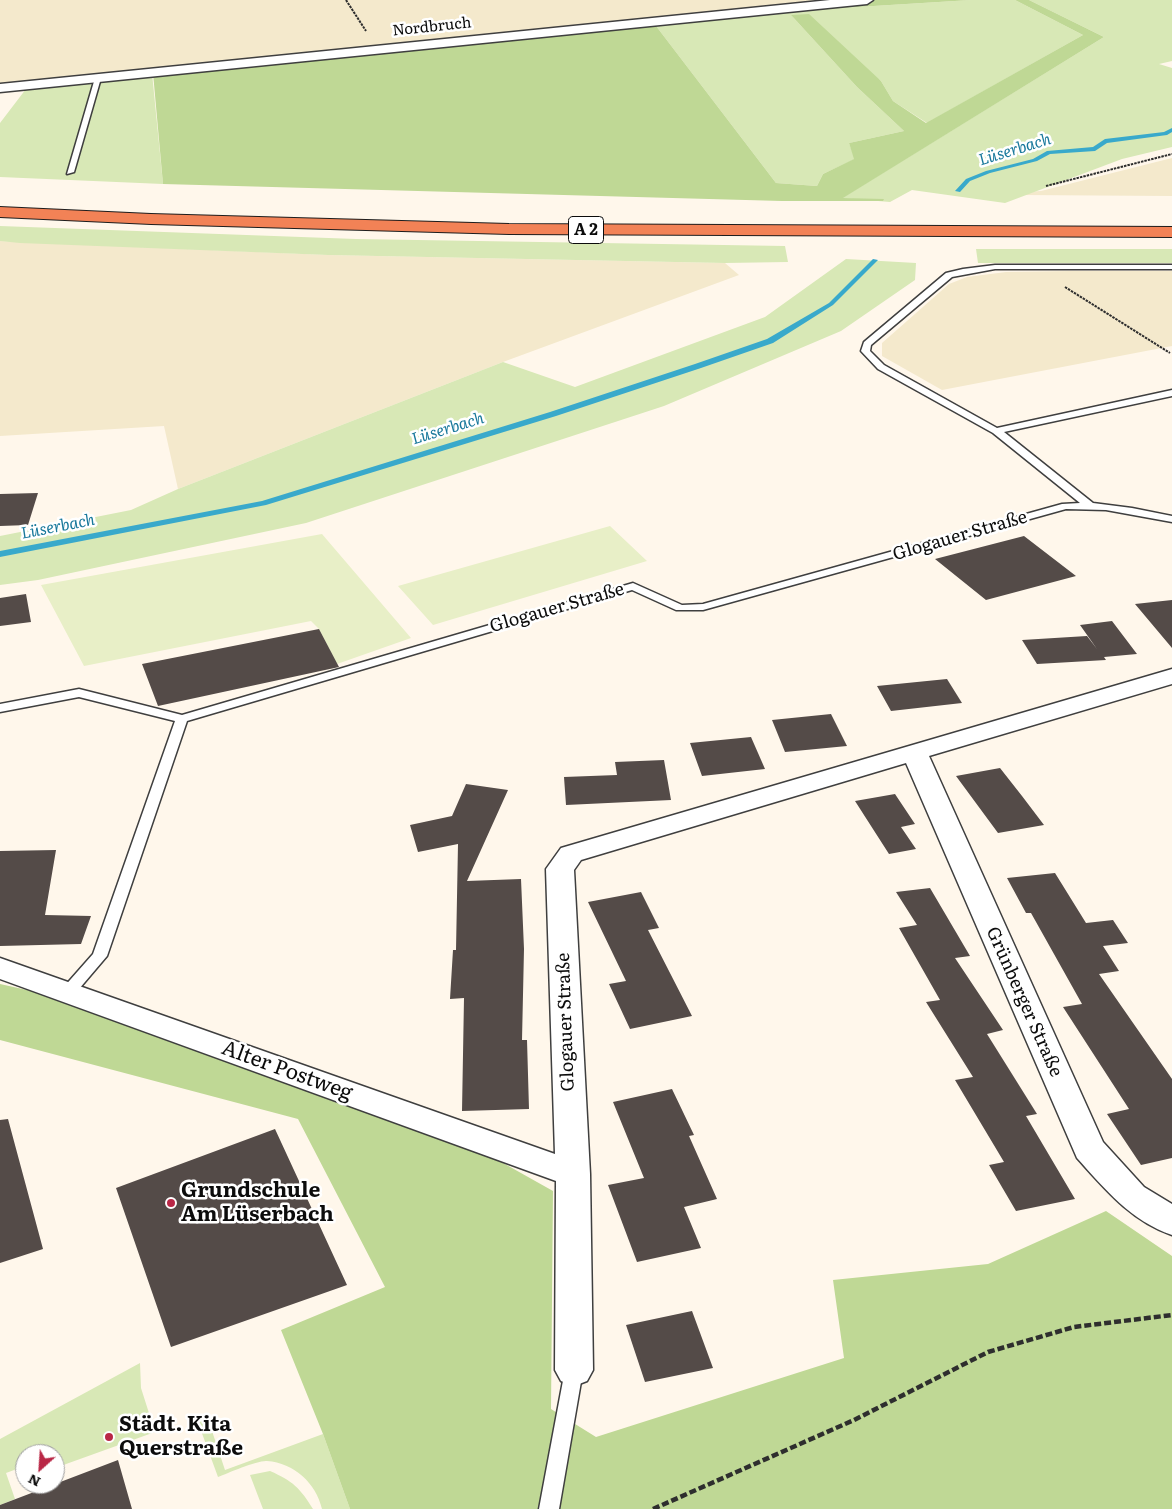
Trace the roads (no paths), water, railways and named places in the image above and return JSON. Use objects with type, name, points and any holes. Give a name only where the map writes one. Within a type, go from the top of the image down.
[{"type":"highway","name":"A 2","points":[[0,212],[207,221],[519,229],[1172,232]]},
{"type":"street","name":"Nordbruch","points":[[0,88],[866,0]]},
{"type":"street","name":"Glogauer Straße","points":[[574,1370],[573,1174],[560,869],[571,854],[914,754],[1172,676]]},
{"type":"street","name":"Grünberger Straße","points":[[914,754],[1088,1149],[1132,1196],[1172,1221]]},
{"type":"street","name":"Alter Postweg","points":[[0,968],[573,1174]]},
{"type":"lane","points":[[70,172],[98,78]]},
{"type":"lane","points":[[1089,505],[996,431],[881,367],[865,351],[867,344],[949,275],[962,271],[995,267],[1172,268]]},
{"type":"lane","points":[[996,431],[1172,393]]},
{"type":"lane","name":"Glogauer Straße","points":[[0,708],[79,693],[182,718],[632,586],[680,608],[703,607],[1066,506],[1116,507],[1172,518]]},
{"type":"lane","points":[[68,992],[100,956],[182,718]]},
{"type":"lane","points":[[549,1509],[574,1370]]},
{"type":"waterway","name":"Lüserbach","points":[[958,191],[968,180],[988,172],[1035,160],[1049,152],[1095,149],[1105,141],[1165,134],[1172,130]]},
{"type":"waterway","name":"Lüserbach","points":[[0,554],[263,503],[553,414],[698,366],[770,341],[831,304],[875,260]]},
{"type":"place","name":"Grundschule Am Lüserbach","points":[[171,1203]]},
{"type":"place","name":"Städt. Kita Querstraße","points":[[109,1437]]}]
